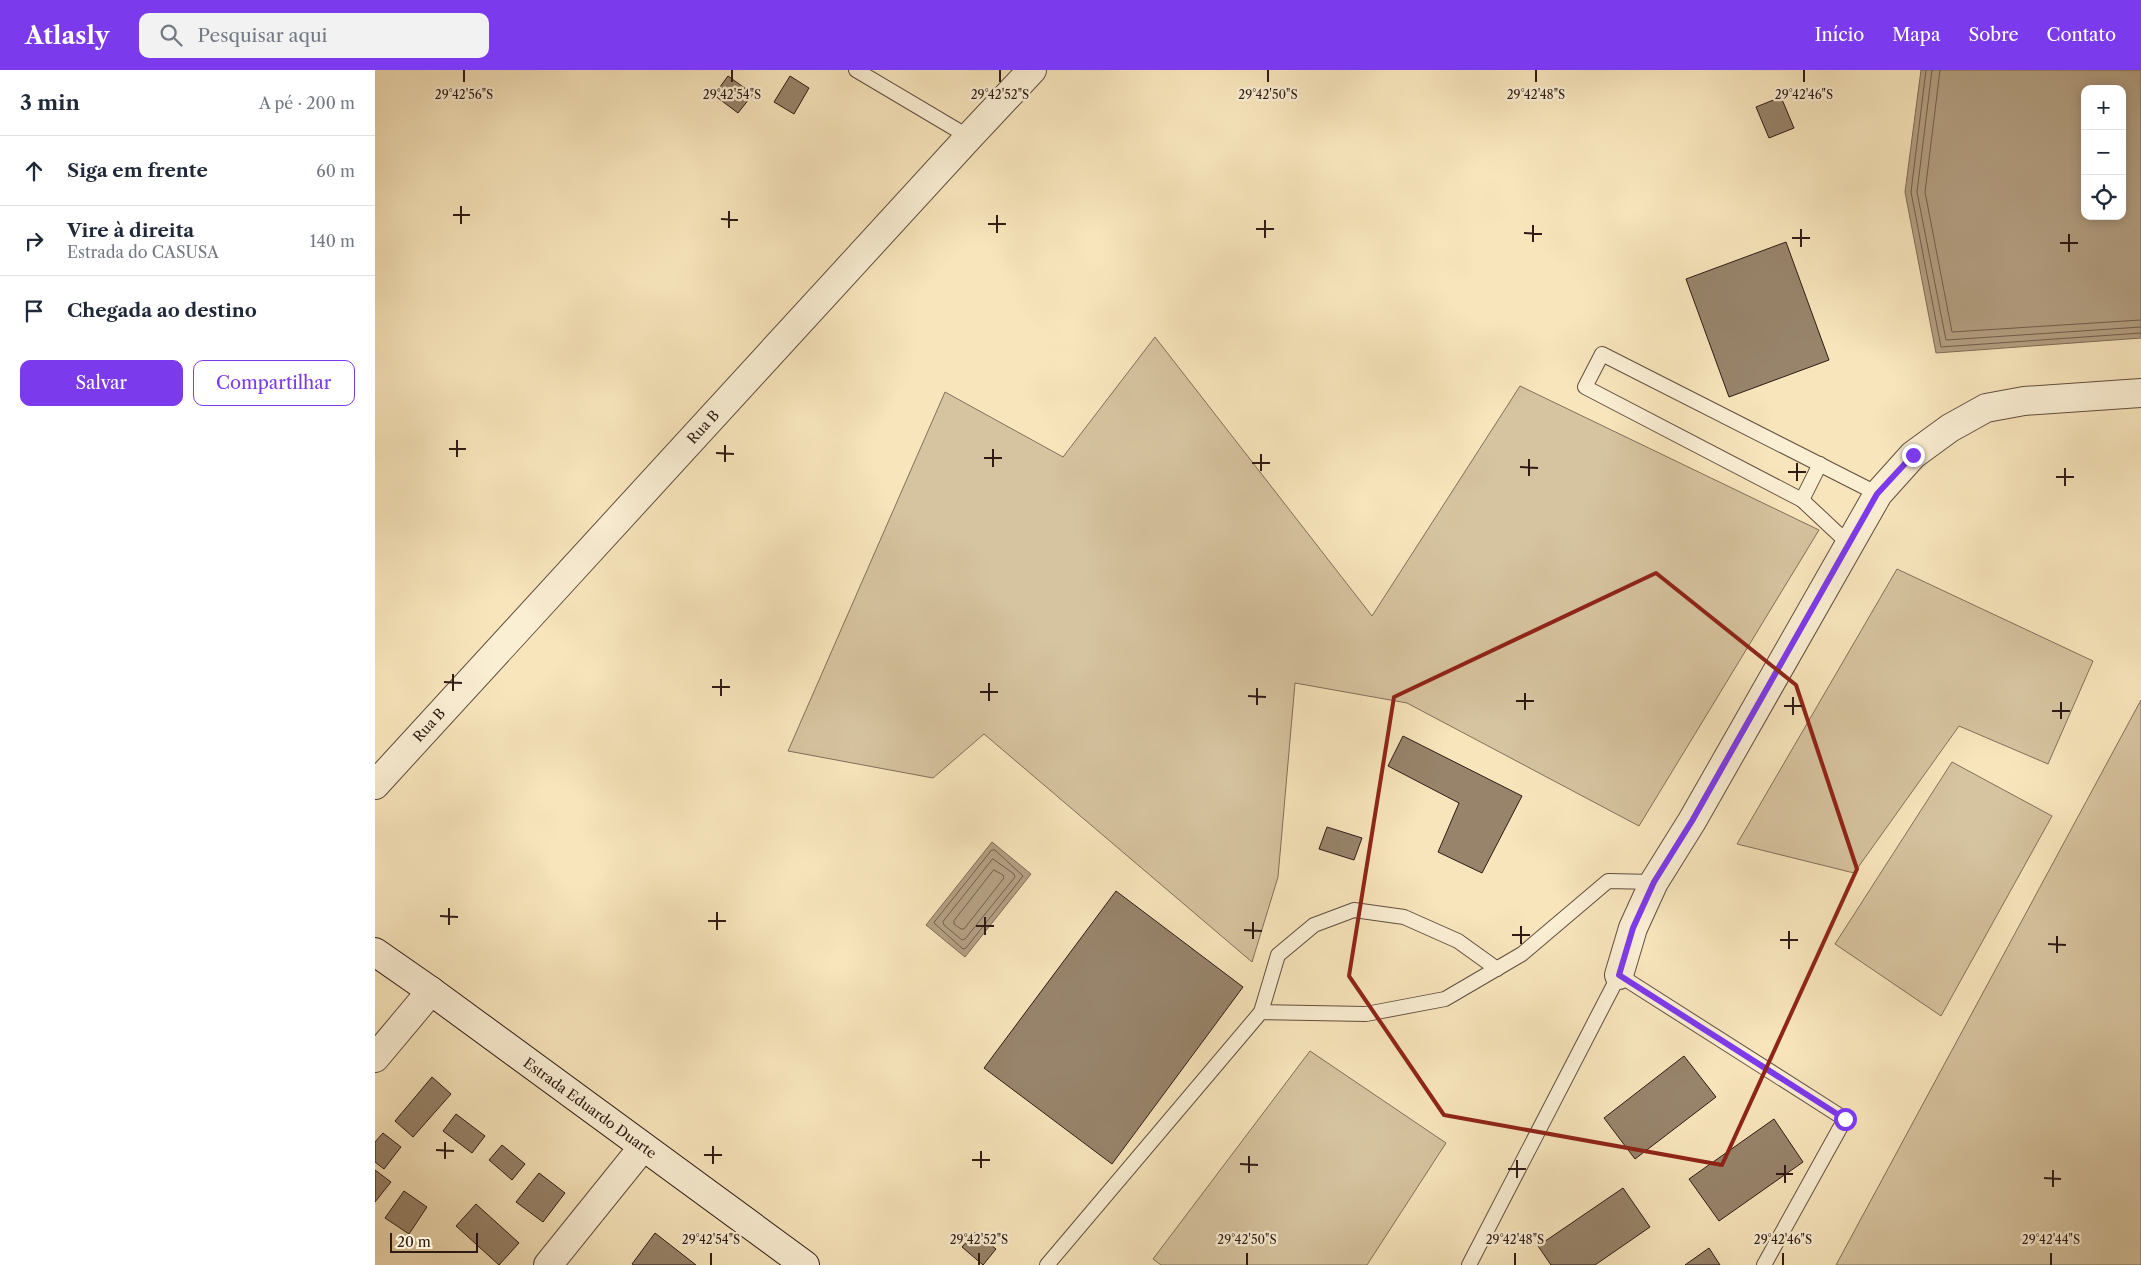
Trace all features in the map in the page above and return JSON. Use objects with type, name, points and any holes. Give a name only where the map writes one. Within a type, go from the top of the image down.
[{"type":"street","name":"Rua B","points":[[375,785],[1032,70]]},
{"type":"street","points":[[1619,975],[1633,928],[1654,882],[1692,821],[1877,494],[1913,455],[1950,428],[1986,408],[2024,401],[2141,393]]},
{"type":"street","name":"Estrada Eduardo Duarte","points":[[375,952],[805,1265]]},
{"type":"street","points":[[375,1058],[431,991]]},
{"type":"street","points":[[548,1265],[643,1147]]},
{"type":"lane","points":[[855,70],[969,137]]},
{"type":"lane","points":[[1849,544],[1802,500],[1585,387],[1602,354],[1877,494]]},
{"type":"lane","points":[[1802,500],[1820,464]]},
{"type":"lane","points":[[1261,1012],[1366,1014],[1445,1000],[1522,954],[1608,881],[1654,882]]},
{"type":"lane","points":[[1047,1265],[1261,1012],[1278,955],[1314,925],[1354,910],[1404,918],[1458,941],[1497,969]]},
{"type":"lane","points":[[1469,1265],[1619,975],[1845,1119],[1764,1265]]},
{"type":"highlighted area","points":[[1656,573],[1796,685],[1857,869],[1722,1165],[1444,1115],[1349,976],[1394,697]]},
{"type":"shaded area","points":[[1155,337],[1372,616],[1520,386],[1819,530],[1639,826],[1407,703],[1295,683],[1278,877],[1252,962],[984,734],[933,778],[788,751],[945,392],[1063,457]]},
{"type":"shaded area","points":[[1897,569],[2093,661],[2048,764],[1959,726],[1854,873],[1737,844]]},
{"type":"shaded area","points":[[2141,700],[2141,1265],[1836,1265]]},
{"type":"shaded area","points":[[1952,762],[2052,816],[1941,1016],[1835,944]]},
{"type":"shaded area","points":[[1310,1051],[1446,1143],[1367,1265],[1161,1265],[1153,1259]]},
{"type":"water","points":[[1921,70],[2141,70],[2141,338],[1936,353],[1905,192]]},
{"type":"water","points":[[992,842],[1031,874],[965,957],[926,925]]},
{"type":"building","points":[[728,76],[753,94],[738,113],[714,95]]},
{"type":"building","points":[[790,76],[809,88],[794,114],[774,102]]},
{"type":"building","points":[[1781,97],[1794,128],[1769,138],[1756,107]]},
{"type":"building","points":[[1786,242],[1829,360],[1729,397],[1686,279]]},
{"type":"building","points":[[1403,736],[1522,796],[1482,873],[1438,852],[1459,803],[1388,766]]},
{"type":"building","points":[[1327,827],[1362,838],[1354,860],[1319,849]]},
{"type":"building","points":[[1116,891],[1243,987],[1112,1164],[984,1068]]},
{"type":"building","points":[[1684,1056],[1716,1097],[1635,1159],[1604,1118]]},
{"type":"building","points":[[432,1077],[451,1094],[413,1137],[395,1121]]},
{"type":"building","points":[[456,1114],[485,1136],[472,1153],[443,1131]]},
{"type":"building","points":[[1774,1119],[1803,1162],[1719,1221],[1689,1179]]},
{"type":"building","points":[[383,1133],[401,1147],[384,1169],[375,1162],[375,1142]]},
{"type":"building","points":[[502,1145],[525,1164],[512,1180],[489,1160]]},
{"type":"building","points":[[375,1170],[391,1182],[375,1202]]},
{"type":"building","points":[[539,1173],[565,1193],[543,1222],[516,1202]]},
{"type":"building","points":[[1623,1188],[1650,1227],[1595,1265],[1551,1265],[1538,1246]]},
{"type":"building","points":[[404,1191],[427,1207],[409,1234],[385,1218]]},
{"type":"building","points":[[476,1204],[519,1243],[499,1265],[456,1226]]},
{"type":"building","points":[[975,1232],[996,1249],[983,1265],[962,1247]]},
{"type":"building","points":[[655,1233],[696,1265],[632,1264]]},
{"type":"building","points":[[1709,1248],[1720,1265],[1685,1265]]},
{"type":"route","points":[[1845,1119],[1619,975],[1633,928],[1654,882],[1692,821],[1877,494],[1913,455]]}]
